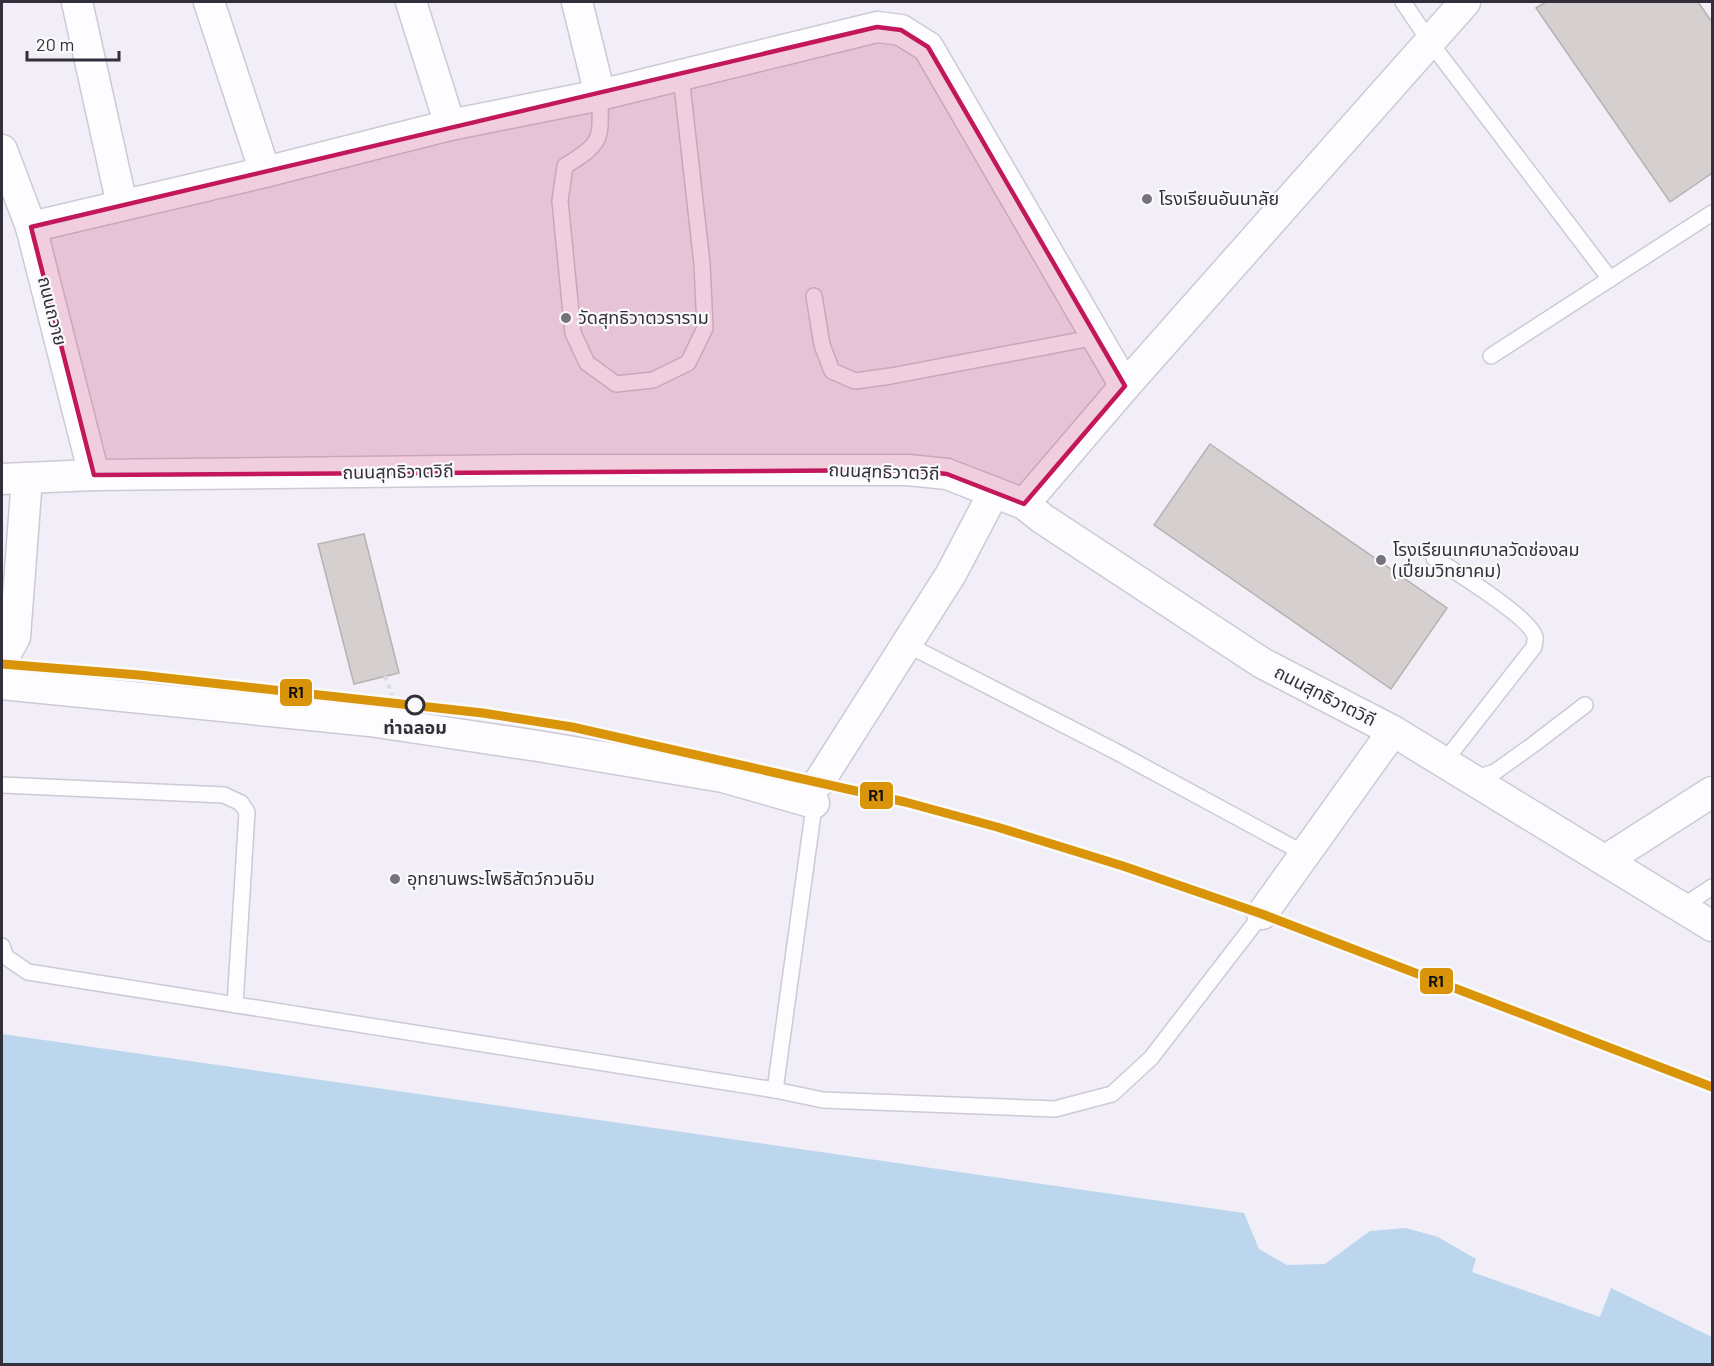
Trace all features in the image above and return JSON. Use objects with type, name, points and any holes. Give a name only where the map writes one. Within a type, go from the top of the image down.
[{"type":"street","points":[[77,2],[122,205]]},
{"type":"street","points":[[209,2],[265,172]]},
{"type":"street","points":[[411,2],[450,124]]},
{"type":"street","points":[[577,2],[600,95]]},
{"type":"street","points":[[1024,504],[1125,386],[1466,2]]},
{"type":"street","points":[[31,227],[265,172],[450,124],[600,95],[877,27],[901,30],[928,47],[1125,386]]},
{"type":"street","name":"ถนนถวาย","points":[[2,150],[31,227],[94,475]]},
{"type":"street","name":"ถนนสุทธิวาตวิถี","points":[[14,478],[530,470],[908,470],[947,474],[1024,504],[1262,663],[1393,731],[1713,926]]},
{"type":"street","points":[[2,660],[15,637],[14,478]]},
{"type":"street","points":[[2,684],[370,721],[538,746],[817,793],[906,644],[951,574],[994,492]]},
{"type":"street","points":[[1262,914],[1393,731]]},
{"type":"street","points":[[1606,860],[1713,792]]},
{"type":"lane","points":[[1403,2],[1610,279]]},
{"type":"lane","points":[[600,95],[600,132],[594,146],[565,166],[560,201],[573,333],[587,363],[616,384],[653,380],[688,363],[705,328],[702,264],[681,76]]},
{"type":"lane","points":[[1491,356],[1713,213]]},
{"type":"lane","points":[[814,296],[822,345],[832,371],[855,381],[1097,337]]},
{"type":"lane","points":[[1434,558],[1507,607],[1535,636],[1534,646],[1444,762]]},
{"type":"lane","points":[[906,644],[1113,750],[1305,854]]},
{"type":"lane","points":[[1473,779],[1495,772],[1585,705]]},
{"type":"lane","points":[[2,785],[224,795],[241,803],[248,812],[235,1005]]},
{"type":"lane","points":[[775,1090],[817,793]]},
{"type":"lane","points":[[1682,907],[1713,887]]},
{"type":"lane","points":[[2,946],[6,957],[28,972],[775,1090],[824,1100],[1055,1109],[1112,1094],[1151,1058],[1262,914]]},
{"type":"highlighted area","points":[[877,27],[901,30],[928,47],[1125,386],[1024,504],[947,474],[908,470],[94,475],[31,227]]},
{"type":"water","points":[[2,1034],[1244,1213],[1259,1249],[1287,1265],[1325,1264],[1370,1231],[1406,1228],[1438,1237],[1476,1259],[1472,1272],[1600,1317],[1611,1288],[1712,1337],[1712,1364],[2,1364]]},
{"type":"building","points":[[1546,2],[1698,2],[1712,22],[1712,173],[1670,202],[1536,8]]},
{"type":"building","points":[[1210,444],[1447,608],[1391,689],[1154,525]]},
{"type":"building","points":[[364,534],[399,673],[354,684],[318,544]]},
{"type":"transit line","name":"R1","points":[[2,664],[139,675],[483,713],[572,727],[905,802],[997,827],[1123,866],[1262,914],[1712,1087]]},
{"type":"place","name":"โรงเรียนอันนาลัย","points":[[1147,199]]},
{"type":"place","name":"วัดสุทธิวาตวราราม","points":[[566,318]]},
{"type":"place","name":"โรงเรียนเทศบาลวัดช่องลม (เปี่ยมวิทยาคม)","points":[[1381,560]]},
{"type":"place","name":"ท่าฉลอม","points":[[415,705]]},
{"type":"place","name":"อุทยานพระโพธิสัตว์กวนอิม","points":[[395,879]]}]
